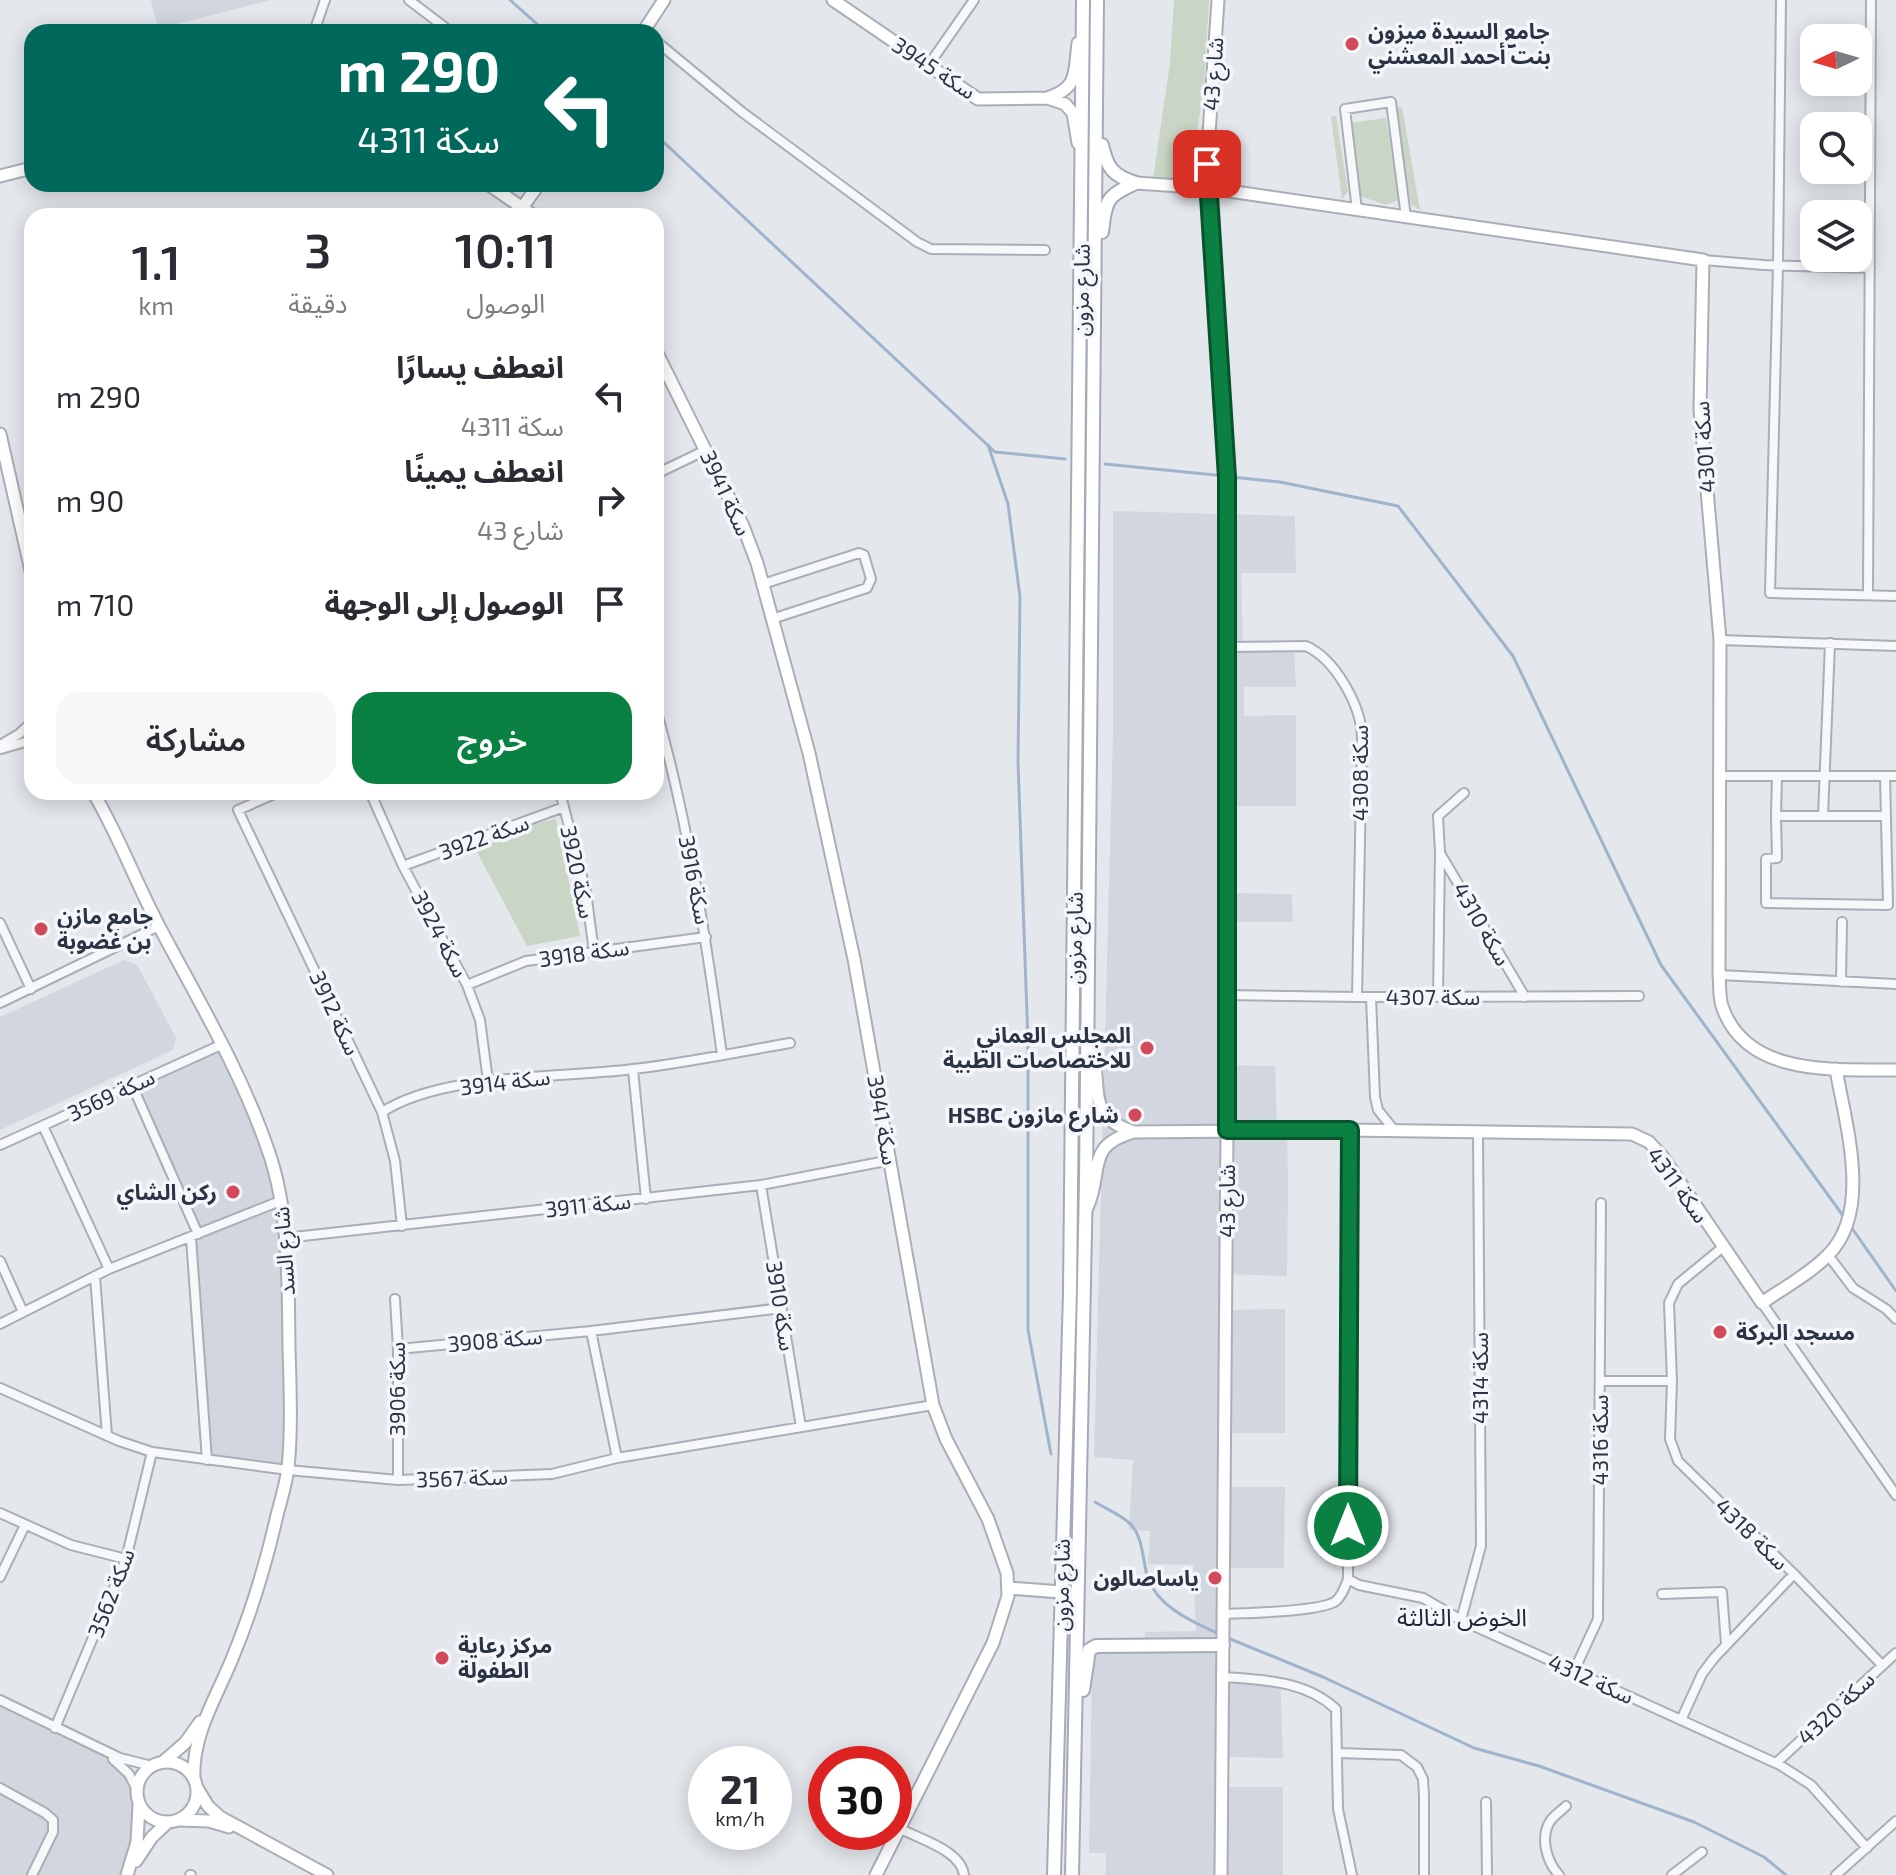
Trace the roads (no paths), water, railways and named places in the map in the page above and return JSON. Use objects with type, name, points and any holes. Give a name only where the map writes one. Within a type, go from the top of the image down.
[{"type":"main road","name":"شارع مزون","points":[[1072,1875],[1085,1210],[1097,0]]},
{"type":"main road","name":"شارع مزون","points":[[1054,1875],[1070,1292],[1083,4]]},
{"type":"main road","points":[[1096,118],[1105,163],[1112,172],[1136,183]]},
{"type":"main road","points":[[1095,303],[1106,202],[1112,195],[1136,183]]},
{"type":"main road","points":[[1074,1809],[1089,1650],[1096,1646],[1223,1645]]},
{"type":"street","points":[[317,24],[325,0]]},
{"type":"street","points":[[409,0],[440,24]]},
{"type":"street","points":[[649,24],[664,0]]},
{"type":"street","name":"سكة 3945","points":[[833,0],[978,99],[1047,98]]},
{"type":"street","points":[[928,66],[974,0]]},
{"type":"street","name":"شارع 43","points":[[1218,0],[1207,164],[1227,477],[1227,1130],[1221,1875]]},
{"type":"street","points":[[1781,0],[1770,593],[1896,596]]},
{"type":"street","points":[[1870,200],[1871,0]]},
{"type":"street","points":[[1047,98],[1065,92],[1073,82],[1083,4]]},
{"type":"street","points":[[664,48],[742,112],[917,242],[931,249],[1045,250]]},
{"type":"street","points":[[1047,98],[1065,104],[1073,113],[1082,168]]},
{"type":"street","points":[[1357,210],[1345,109],[1391,102],[1406,217]]},
{"type":"street","points":[[0,176],[24,170]]},
{"type":"street","points":[[1136,183],[1208,188],[1703,260],[1800,266]]},
{"type":"street","points":[[497,192],[515,208]]},
{"type":"street","name":"سكة 4301","points":[[1703,260],[1700,409],[1720,640],[1719,975],[1722,1005],[1731,1024],[1748,1043],[1765,1055],[1783,1062],[1806,1068],[1896,1070]]},
{"type":"street","points":[[1868,595],[1870,272]]},
{"type":"street","name":"سكة 3941","points":[[664,367],[743,526],[763,584],[809,753],[854,959],[933,1405],[946,1439],[988,1519],[1007,1573],[1004,1613],[993,1643],[912,1802]]},
{"type":"street","points":[[0,434],[24,538]]},
{"type":"street","points":[[664,470],[706,450]]},
{"type":"street","points":[[763,584],[859,553],[864,555],[871,579],[867,588],[772,619]]},
{"type":"street","points":[[1720,640],[1896,646]]},
{"type":"street","points":[[1823,816],[1830,643]]},
{"type":"street","name":"سكة 4308","points":[[1228,647],[1306,646],[1316,651],[1358,709],[1362,737],[1357,997]]},
{"type":"street","points":[[0,747],[24,729]]},
{"type":"street","name":"سكة 3916","points":[[664,737],[677,782],[706,937],[722,1055]]},
{"type":"street","points":[[0,747],[24,742]]},
{"type":"street","points":[[1720,776],[1896,776]]},
{"type":"street","points":[[1777,776],[1777,858],[1766,859],[1766,903],[1888,905],[1885,776]]},
{"type":"street","name":"سكة 4310","points":[[1438,997],[1438,816],[1464,793]]},
{"type":"street","name":"شارع السد","points":[[98,800],[159,926],[223,1044],[269,1152],[285,1238],[289,1359],[288,1470],[268,1553],[232,1659],[209,1708],[195,1755],[195,1783]]},
{"type":"street","name":"شارع السد","points":[[103,800],[109,819]]},
{"type":"street","name":"سكة 3912","points":[[261,800],[238,810],[382,1112],[395,1161],[402,1226]]},
{"type":"street","name":"سكة 3924","points":[[374,800],[403,866],[467,985],[480,1020],[488,1081]]},
{"type":"street","name":"سكة 3920","points":[[562,800],[586,892],[594,952]]},
{"type":"street","name":"سكة 3922","points":[[403,866],[564,807]]},
{"type":"street","points":[[1776,816],[1886,816]]},
{"type":"street","name":"سكة 4310","points":[[1440,852],[1525,997]]},
{"type":"street","points":[[1841,982],[1842,922]]},
{"type":"street","points":[[0,923],[31,989]]},
{"type":"street","points":[[0,1003],[159,926]]},
{"type":"street","name":"سكة 3918","points":[[467,985],[526,961],[706,937]]},
{"type":"street","points":[[1719,975],[1896,984]]},
{"type":"street","name":"سكة 4307","points":[[1227,995],[1639,996]]},
{"type":"street","points":[[1371,997],[1375,1097],[1378,1110],[1395,1131]]},
{"type":"street","points":[[1087,1042],[1095,1060],[1102,1111],[1114,1124],[1134,1132]]},
{"type":"street","name":"سكة 3914","points":[[382,1112],[414,1096],[488,1081],[633,1070],[790,1043]]},
{"type":"street","name":"سكة 3569","points":[[0,1145],[223,1044]]},
{"type":"street","points":[[1762,1303],[1828,1255],[1843,1236],[1848,1222],[1853,1168],[1836,1069]]},
{"type":"street","points":[[633,1070],[646,1199]]},
{"type":"street","points":[[132,1085],[194,1236],[207,1460]]},
{"type":"street","points":[[43,1126],[109,1269]]},
{"type":"street","points":[[1223,1614],[1331,1604],[1342,1594],[1348,1579],[1350,1130]]},
{"type":"street","name":"سكة 4311","points":[[1134,1132],[1350,1130],[1622,1134],[1641,1137],[1662,1156],[1896,1495]]},
{"type":"street","points":[[1085,1210],[1093,1191],[1101,1151],[1114,1139],[1134,1132]]},
{"type":"street","name":"سكة 4314","points":[[1461,1620],[1481,1546],[1478,1132]]},
{"type":"street","name":"سكة 3911","points":[[285,1238],[761,1185],[891,1160]]},
{"type":"street","name":"سكة 3910","points":[[761,1185],[801,1427]]},
{"type":"street","points":[[0,1324],[109,1269],[280,1201]]},
{"type":"street","name":"سكة 4316","points":[[1574,1671],[1598,1619],[1601,1203]]},
{"type":"street","name":"سكة 4318","points":[[1723,1247],[1678,1284],[1669,1303],[1672,1381],[1670,1439],[1678,1461],[1882,1665]]},
{"type":"street","points":[[1828,1255],[1853,1288],[1896,1319]]},
{"type":"street","points":[[0,1261],[23,1312]]},
{"type":"street","points":[[95,1276],[107,1436]]},
{"type":"street","name":"سكة 3906","points":[[395,1299],[398,1480]]},
{"type":"street","name":"سكة 3908","points":[[398,1349],[591,1331],[782,1308]]},
{"type":"street","points":[[591,1331],[617,1458]]},
{"type":"street","points":[[1600,1381],[1672,1381]]},
{"type":"street","name":"سكة 3567","points":[[0,1388],[107,1436],[152,1452],[288,1470],[398,1480],[552,1474],[617,1458],[933,1405]]},
{"type":"street","name":"سكة 3562","points":[[55,1728],[126,1559],[152,1452]]},
{"type":"street","points":[[0,1513],[71,1545],[126,1559]]},
{"type":"street","points":[[0,1577],[25,1525]]},
{"type":"street","points":[[1681,1720],[1702,1674],[1726,1644],[1794,1574]]},
{"type":"street","name":"سكة 4312","points":[[1348,1579],[1359,1585],[1423,1598],[1461,1620],[1776,1763],[1811,1785],[1867,1848]]},
{"type":"street","points":[[1008,1588],[1061,1592]]},
{"type":"street","points":[[1662,1594],[1722,1592],[1726,1644]]},
{"type":"street","name":"سكة 4320","points":[[1776,1763],[1896,1653]]},
{"type":"street","points":[[1223,1677],[1287,1684],[1332,1705],[1337,1715],[1338,1809],[1352,1875]]},
{"type":"street","points":[[0,1700],[130,1762],[180,1765],[214,1812],[244,1832],[327,1875]]},
{"type":"street","name":"شارع السد","points":[[157,1764],[185,1743],[209,1708]]},
{"type":"street","points":[[99,1749],[125,1770],[150,1816],[173,1821],[209,1821],[244,1832]]},
{"type":"street","points":[[1337,1753],[1401,1755],[1417,1767],[1423,1779],[1424,1875]]},
{"type":"street","points":[[127,1875],[137,1842],[138,1795],[144,1772],[157,1764]]},
{"type":"street","points":[[127,1875],[146,1844],[193,1807],[195,1783]]},
{"type":"street","points":[[0,1788],[53,1820],[53,1832],[32,1875]]},
{"type":"street","points":[[1486,1802],[1487,1875]]},
{"type":"street","points":[[1559,1875],[1547,1857],[1547,1831],[1552,1819],[1566,1806]]},
{"type":"street","points":[[1836,1875],[1896,1821]]},
{"type":"street","points":[[912,1835],[953,1856],[962,1866],[964,1875]]},
{"type":"street","name":"سكة 3941","points":[[876,1875],[888,1850]]},
{"type":"street","points":[[1672,1875],[1702,1852]]},
{"type":"waterway","points":[[510,0],[537,24]]},
{"type":"waterway","points":[[664,142],[995,452],[1065,459]]},
{"type":"waterway","points":[[988,445],[1008,504],[1020,597],[1018,762],[1028,1043],[1028,1330],[1051,1454]]},
{"type":"waterway","points":[[1105,464],[1225,476]]},
{"type":"waterway","points":[[1232,477],[1280,482],[1398,506],[1513,656],[1661,965],[1844,1217]]},
{"type":"waterway","points":[[1849,1224],[1896,1291]]},
{"type":"waterway","points":[[1095,1502],[1133,1526],[1140,1540],[1148,1579],[1161,1599],[1179,1613],[1221,1635]]},
{"type":"waterway","points":[[1228,1638],[1323,1677],[1474,1748],[1539,1766],[1694,1822],[1764,1857],[1786,1875]]},
{"type":"place","name":"جامع السيدة ميزون بنت أحمد المعشني","points":[[1352,44]]},
{"type":"place","name":"جامع مازن بن غضوبة","points":[[41,929]]},
{"type":"place","name":"المجلس العماني للاختصاصات الطبية","points":[[1147,1048]]},
{"type":"place","name":"HSBC شارع مازون","points":[[1135,1115]]},
{"type":"place","name":"ركن الشاي","points":[[233,1192]]},
{"type":"place","name":"مسجد البركة","points":[[1720,1332]]},
{"type":"place","name":"ياساصالون","points":[[1215,1578]]},
{"type":"place","name":"مركز رعاية الطفولة","points":[[442,1658]]},
{"type":"district","name":"الخوض الثالثة","points":[[1462,1618]]}]
